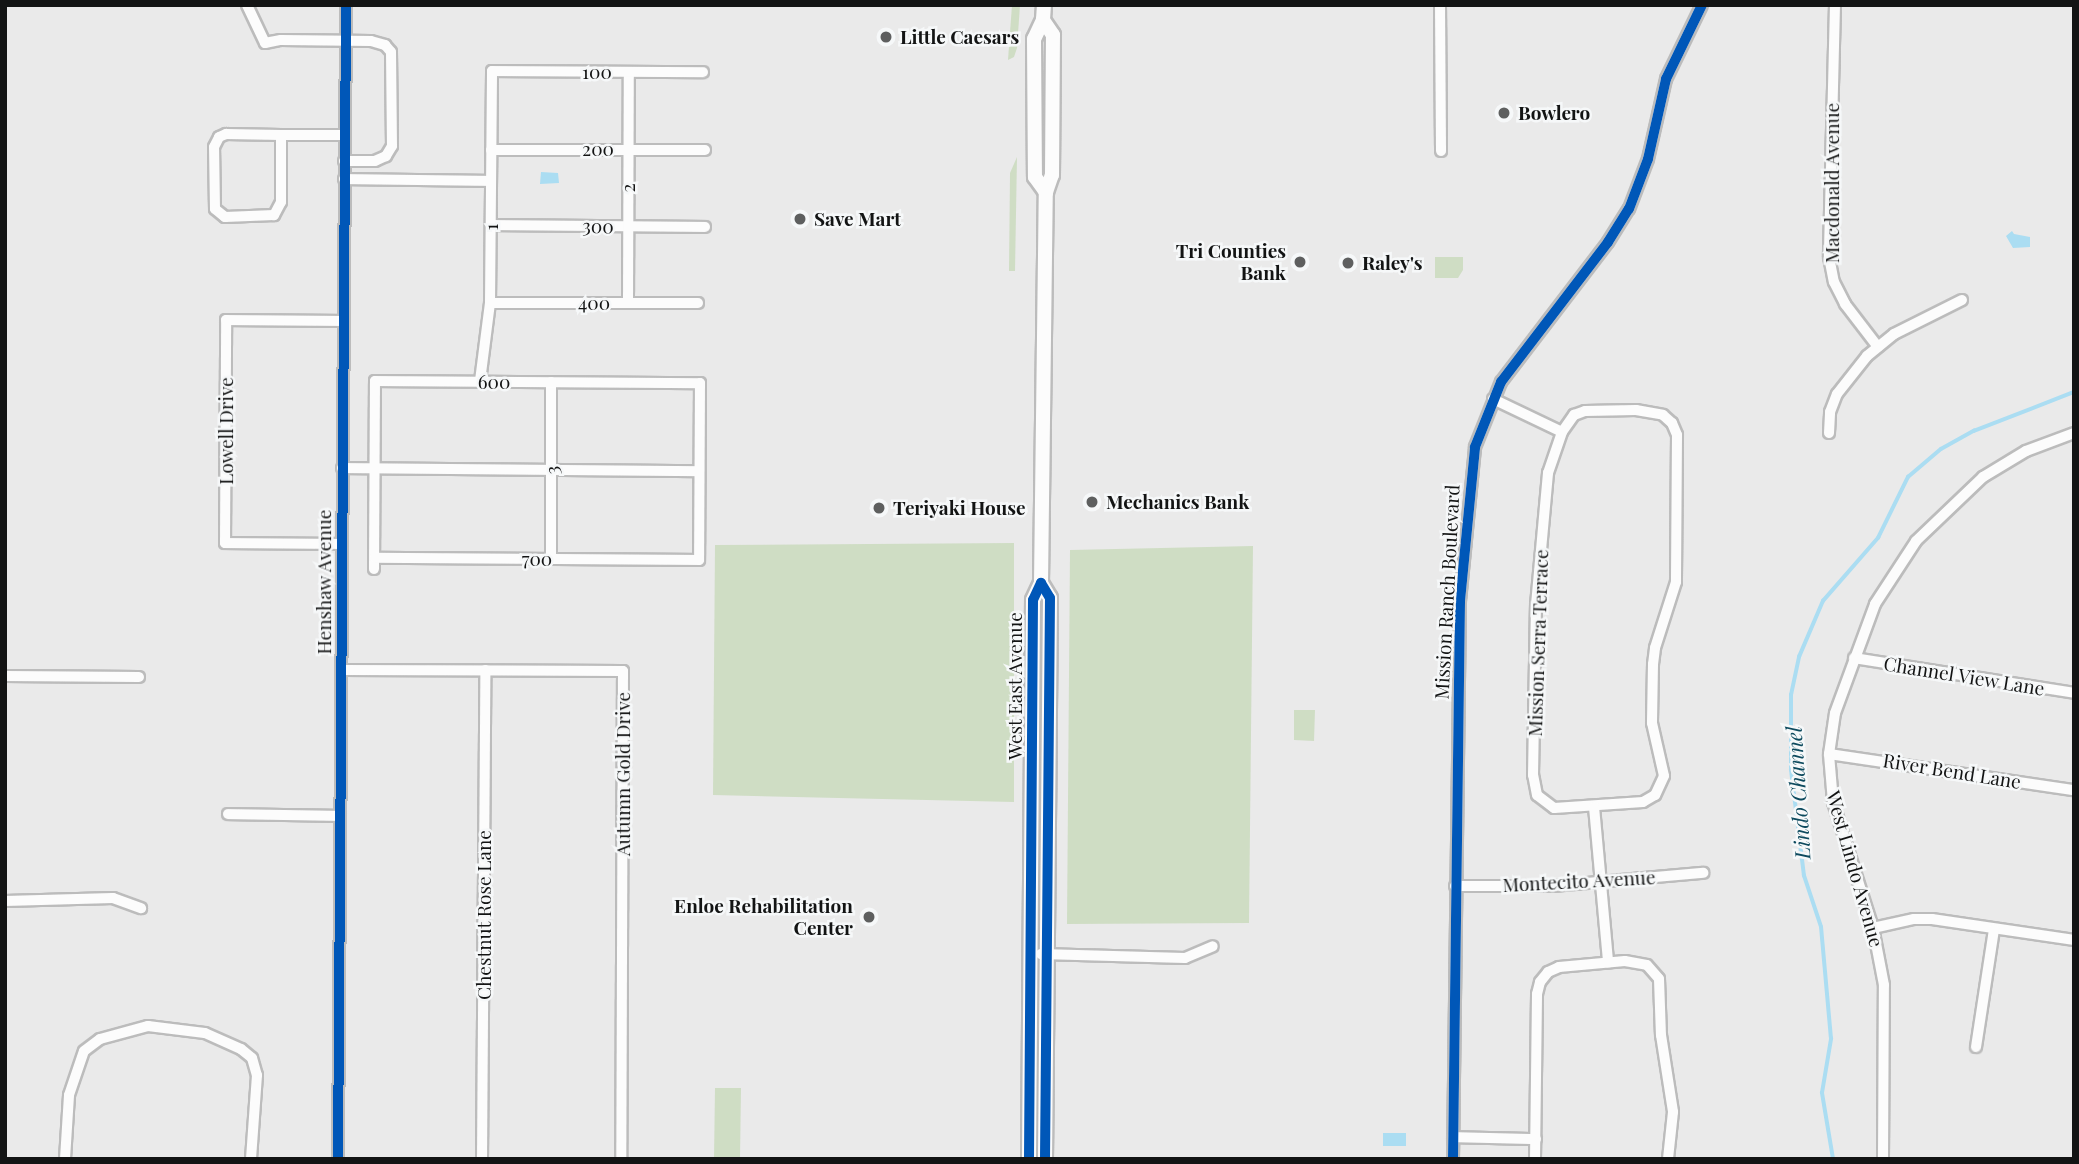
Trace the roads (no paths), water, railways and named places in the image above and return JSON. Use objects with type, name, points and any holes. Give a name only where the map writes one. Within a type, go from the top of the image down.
[{"type":"main road","name":"West East Avenue","points":[[1028,1159],[1033,600],[1041,583],[1046,192],[1052,175],[1053,35],[1043,13]]},
{"type":"main road","name":"West East Avenue","points":[[1041,583],[1050,598],[1045,1159]]},
{"type":"street","points":[[247,5],[265,43],[281,40],[376,41],[391,52],[393,140],[390,151],[381,159],[344,161]]},
{"type":"street","name":"Henshaw Avenue","points":[[338,1159],[346,5]]},
{"type":"street","points":[[1440,5],[1441,151]]},
{"type":"street","name":"Mission Ranch Boulevard","points":[[1453,1159],[1461,582],[1473,458],[1493,399],[1512,366],[1623,220],[1644,172],[1666,79],[1702,5]]},
{"type":"street","name":"Macdonald Avenue","points":[[1835,5],[1829,257],[1834,282],[1845,304],[1878,346]]},
{"type":"street","name":"100","points":[[492,71],[703,72]]},
{"type":"street","name":"1","points":[[480,381],[491,303],[492,71]]},
{"type":"street","name":"2","points":[[628,303],[629,72]]},
{"type":"street","points":[[281,135],[281,202],[277,212],[268,217],[219,214],[213,201],[216,140],[226,134],[344,135]]},
{"type":"street","name":"200","points":[[491,150],[705,150]]},
{"type":"street","points":[[344,179],[491,181]]},
{"type":"street","name":"300","points":[[491,225],[705,227]]},
{"type":"street","points":[[1829,433],[1830,412],[1837,394],[1878,346],[1918,321],[1962,300]]},
{"type":"street","name":"400","points":[[491,303],[698,303]]},
{"type":"street","name":"Lowell Drive","points":[[342,544],[225,543],[226,320],[343,321]]},
{"type":"street","name":"600","points":[[375,563],[375,381],[700,383],[699,471]]},
{"type":"street","name":"3","points":[[551,382],[551,559]]},
{"type":"street","points":[[1493,399],[1562,432]]},
{"type":"street","name":"Mission Serra Terrace","points":[[1636,410],[1663,415],[1672,423],[1677,435],[1676,582],[1653,664],[1652,723],[1664,776],[1659,790],[1650,799],[1594,807],[1554,808],[1541,799],[1534,783],[1536,605],[1546,484],[1562,432],[1574,415],[1585,411],[1636,410]]},
{"type":"street","name":"West Lindo Avenue","points":[[1883,1159],[1886,1005],[1882,966],[1835,813],[1829,754],[1836,713],[1875,604],[1887,582],[1932,523],[1968,488],[1997,467],[2037,445],[2074,433]]},
{"type":"street","points":[[342,468],[699,471]]},
{"type":"street","name":"700","points":[[375,563],[699,559],[699,471]]},
{"type":"street","name":"Channel View Lane","points":[[1854,658],[2074,693]]},
{"type":"street","name":"Autumn Gold Drive","points":[[341,670],[623,671],[621,1159]]},
{"type":"street","name":"Chestnut Rose Lane","points":[[482,1159],[485,670]]},
{"type":"street","points":[[5,676],[139,677]]},
{"type":"street","name":"River Bend Lane","points":[[1829,754],[2074,790]]},
{"type":"street","points":[[1594,807],[1608,962]]},
{"type":"street","points":[[228,814],[340,816]]},
{"type":"street","name":"Montecito Avenue","points":[[1455,886],[1545,887],[1703,873]]},
{"type":"street","points":[[5,901],[113,898],[141,908]]},
{"type":"street","points":[[1872,928],[1923,919],[2074,940]]},
{"type":"street","points":[[1976,1047],[1994,929]]},
{"type":"street","points":[[1030,954],[1185,958],[1213,946]]},
{"type":"street","points":[[1535,1159],[1537,995],[1540,982],[1548,972],[1559,967],[1640,962],[1652,969],[1660,979],[1662,1044],[1673,1112],[1668,1159]]},
{"type":"street","points":[[65,1159],[69,1095],[84,1051],[100,1039],[148,1026],[205,1033],[241,1049],[252,1058],[257,1075],[251,1159]]},
{"type":"street","points":[[1453,1137],[1536,1139]]},
{"type":"water","points":[[541,172],[558,173],[559,183],[540,184]]},
{"type":"water","points":[[2012,231],[2014,234],[2030,237],[2030,247],[2013,248],[2006,236]]},
{"type":"water","points":[[1383,1133],[1406,1133],[1406,1146],[1383,1146]]},
{"type":"waterway","name":"Lindo Channel","points":[[1833,1159],[1822,1093],[1831,1039],[1821,927],[1804,876],[1791,770],[1791,695],[1799,657],[1823,601],[1878,538],[1908,477],[1941,449],[1974,431],[2074,392]]},
{"type":"place","name":"Little Caesars","points":[[886,37]]},
{"type":"place","name":"Bowlero","points":[[1504,113]]},
{"type":"place","name":"Save Mart","points":[[800,219]]},
{"type":"place","name":"Tri Counties Bank","points":[[1300,262]]},
{"type":"place","name":"Raley's","points":[[1348,263]]},
{"type":"place","name":"Mechanics Bank","points":[[1092,502]]},
{"type":"place","name":"Teriyaki House","points":[[879,508]]},
{"type":"place","name":"Enloe Rehabilitation Center","points":[[869,917]]}]
